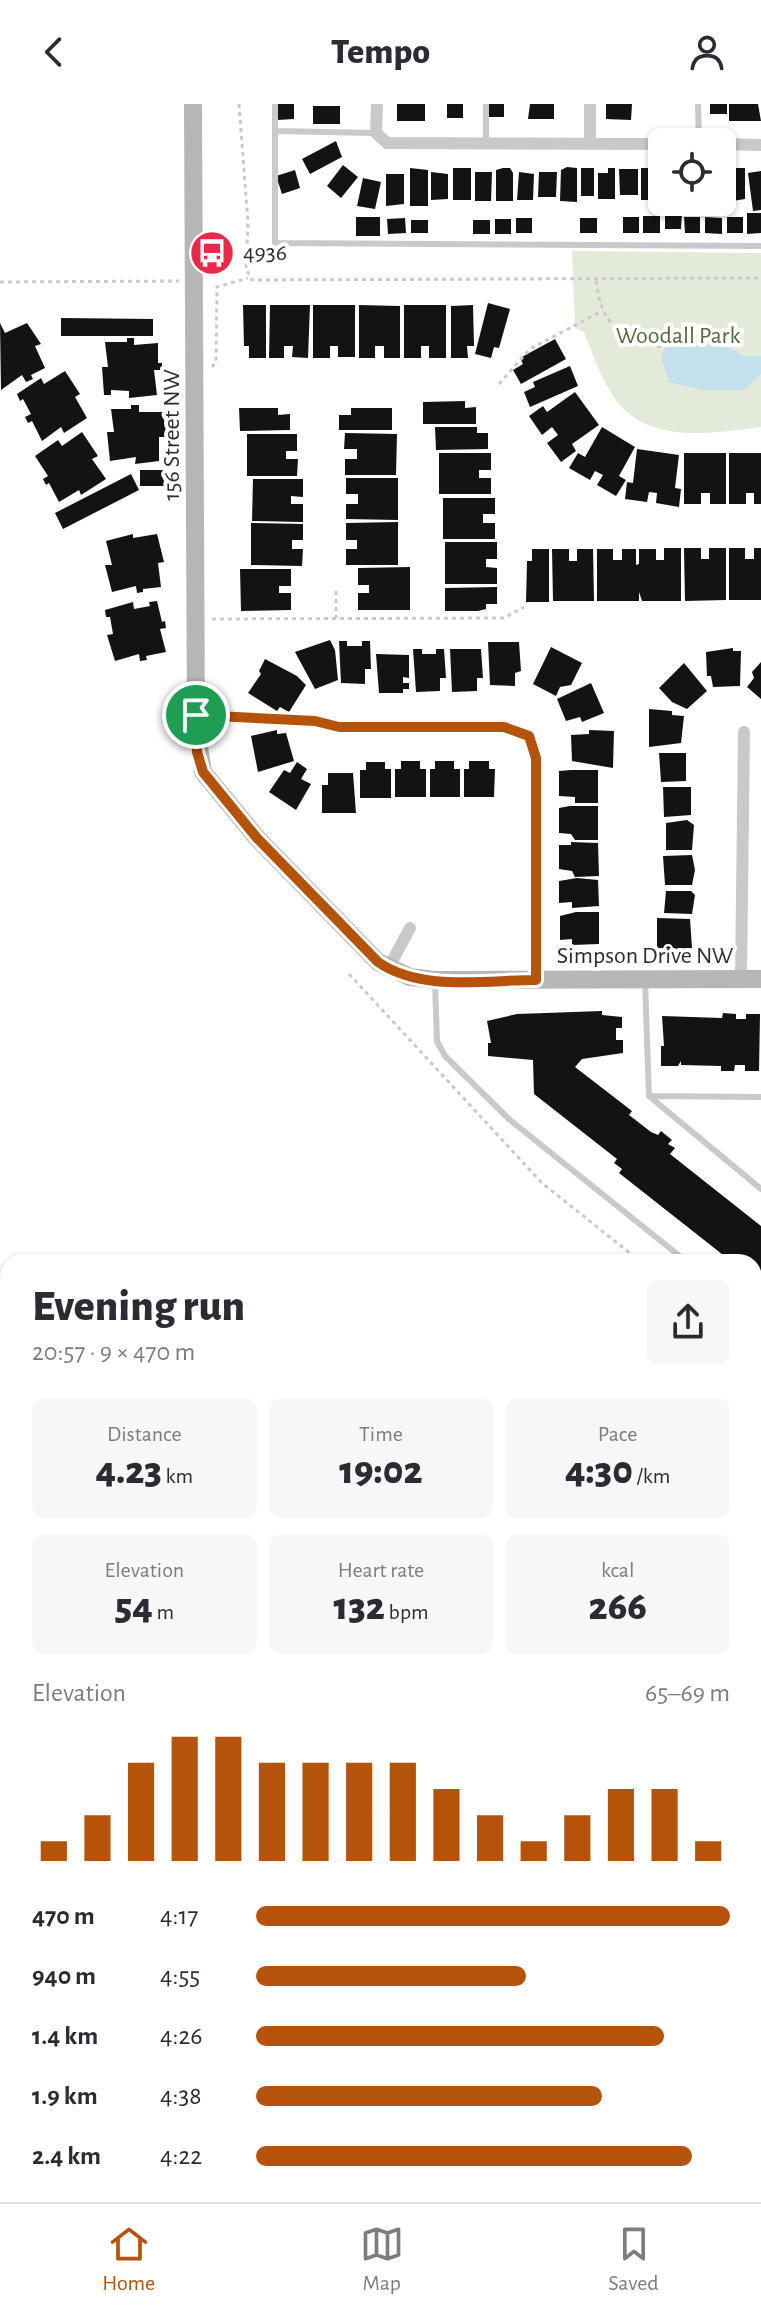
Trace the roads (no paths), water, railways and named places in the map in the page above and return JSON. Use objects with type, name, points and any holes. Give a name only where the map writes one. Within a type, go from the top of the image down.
[{"type":"street","name":"156 Street NW","points":[[193,104],[196,715],[200,765]]},
{"type":"street","points":[[377,104],[376,133],[387,143],[648,144]]},
{"type":"street","points":[[590,104],[590,143]]},
{"type":"street","points":[[736,144],[761,145]]},
{"type":"street","points":[[339,727],[504,727],[529,736],[536,758],[536,980]]},
{"type":"street","points":[[741,979],[744,732]]},
{"type":"street","name":"Simpson Drive NW","points":[[200,765],[257,838],[370,955],[388,969],[410,977],[435,980],[761,979]]},
{"type":"street","points":[[388,969],[410,928]]},
{"type":"lane","points":[[275,104],[275,243],[761,246]]},
{"type":"lane","points":[[486,104],[486,144]]},
{"type":"lane","points":[[698,104],[699,128]]},
{"type":"lane","points":[[275,131],[376,133]]},
{"type":"lane","points":[[435,980],[437,1041],[445,1056],[510,1120],[677,1254]]},
{"type":"lane","points":[[645,981],[649,1096],[761,1189]]},
{"type":"lane","points":[[649,1096],[761,1097]]},
{"type":"water","points":[[667,342],[719,342],[744,356],[761,356],[761,374],[744,390],[702,390],[669,382],[661,358]]},
{"type":"place","name":"4936","points":[[212,253]]},
{"type":"park label","name":"Woodall Park","points":[[678,336]]}]
